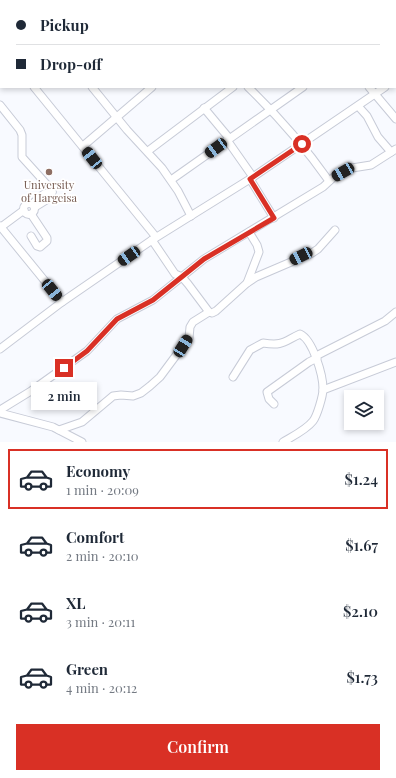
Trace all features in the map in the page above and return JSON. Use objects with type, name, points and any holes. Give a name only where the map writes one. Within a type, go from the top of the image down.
[{"type":"street","points":[[35,88],[83,146],[154,239],[175,274],[182,277],[209,312]]},
{"type":"street","points":[[93,88],[127,130],[162,168],[171,180],[191,216]]},
{"type":"street","points":[[83,146],[151,88]]},
{"type":"street","points":[[148,152],[204,108],[233,88]]},
{"type":"street","points":[[249,88],[271,109],[302,144],[329,181]]},
{"type":"street","points":[[171,180],[302,88]]},
{"type":"street","points":[[371,88],[396,119]]},
{"type":"street","points":[[0,348],[62,302],[154,239],[252,178],[383,88]]},
{"type":"street","points":[[0,105],[20,130],[22,135],[22,157],[52,192],[44,194],[34,205],[34,212],[27,213],[2,228],[62,302]]},
{"type":"street","points":[[0,412],[87,351],[117,319],[153,300],[204,259],[323,187],[335,176],[352,168],[375,164],[394,151],[378,137],[367,116],[358,106]]},
{"type":"street","points":[[204,108],[228,139],[274,218]]},
{"type":"street","points":[[31,236],[37,246],[40,247],[47,241],[47,238],[27,213],[26,204],[34,205]]},
{"type":"street","points":[[60,430],[82,422],[113,396],[133,396],[141,393],[160,377],[183,346],[188,338],[190,327],[193,322],[209,312],[212,313],[216,311],[247,283],[256,277],[318,249],[335,230]]},
{"type":"street","points":[[247,283],[259,252],[257,245],[249,232]]},
{"type":"street","points":[[274,404],[269,399],[267,392],[316,357],[385,321],[396,312]]},
{"type":"street","points":[[233,377],[250,350],[263,342],[276,345],[282,344],[302,334],[306,339],[316,357],[323,390],[314,420],[307,427],[283,442]]},
{"type":"street","points":[[323,390],[396,362]]},
{"type":"street","points":[[0,412],[60,430],[82,442]]},
{"type":"place","name":"University of Hargeisa","points":[[49,172]]},
{"type":"route","points":[[64,368],[87,351],[117,319],[158,297],[204,259],[274,218],[250,179],[302,144]]}]
